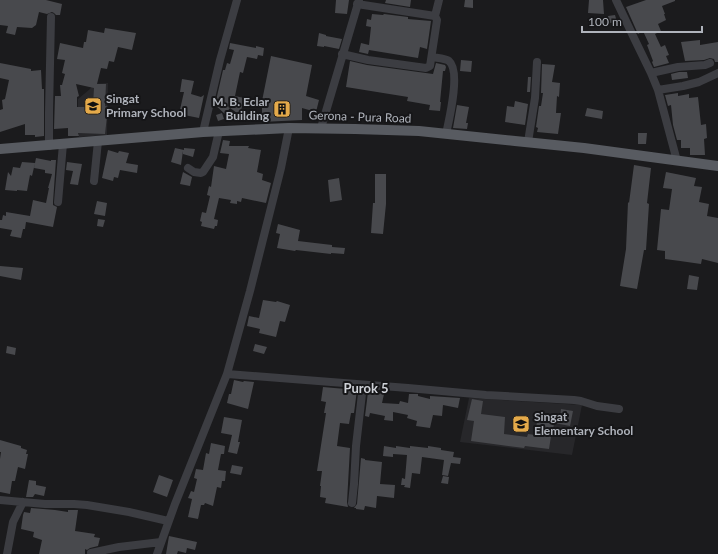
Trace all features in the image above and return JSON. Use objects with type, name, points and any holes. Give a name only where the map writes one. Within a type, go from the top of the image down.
[{"type":"main road","name":"Gerona - Pura Road","points":[[0,150],[203,132],[321,128],[420,131],[584,148],[718,166]]},
{"type":"street","points":[[203,132],[236,0]]},
{"type":"street","points":[[342,54],[368,60],[426,68],[430,66],[436,20],[434,16],[439,0]]},
{"type":"street","points":[[616,0],[658,90],[677,161]]},
{"type":"street","points":[[321,128],[358,2],[434,16]]},
{"type":"street","points":[[49,146],[51,17]]},
{"type":"street","points":[[432,57],[448,60],[453,67],[454,94],[446,134]]},
{"type":"street","points":[[528,142],[535,98],[537,62]]},
{"type":"street","points":[[651,73],[678,67],[705,65],[710,63]]},
{"type":"street","points":[[658,90],[699,82],[718,73]]},
{"type":"street","points":[[157,554],[168,521],[227,374],[280,176],[289,128]]},
{"type":"street","points":[[188,168],[194,172],[203,172],[213,157],[219,131]]},
{"type":"street","points":[[94,181],[98,141]]},
{"type":"street","points":[[58,202],[63,144]]},
{"type":"street","points":[[227,374],[486,395],[574,400],[597,406],[619,409]]},
{"type":"street","points":[[352,503],[356,446],[363,385]]},
{"type":"street","points":[[0,500],[88,505],[168,521]]},
{"type":"street","points":[[7,554],[13,522],[23,502]]},
{"type":"street","points":[[91,553],[119,547],[161,542]]},
{"type":"shaded area","name":"Singat Primary School","points":[[108,83],[107,135],[79,137],[78,99],[90,89],[93,84]]},
{"type":"shaded area","name":"Singat Elementary School","points":[[469,398],[582,405],[572,455],[460,442]]},
{"type":"building","points":[[0,0],[46,0],[62,4],[60,15],[56,15],[52,12],[47,14],[39,12],[36,25],[32,28],[17,27],[15,35],[6,33],[8,26],[0,25]]},
{"type":"building","points":[[336,0],[349,0],[347,14],[335,13]]},
{"type":"building","points":[[386,0],[411,0],[410,7],[385,3]]},
{"type":"building","points":[[465,0],[473,0],[473,8],[464,7]]},
{"type":"building","points":[[589,0],[603,0],[604,14],[588,13]]},
{"type":"building","points":[[646,0],[675,0],[662,6],[666,20],[658,24],[661,31],[655,34],[661,47],[665,45],[669,55],[666,56],[669,63],[654,67],[647,45],[649,44],[643,31],[638,34],[626,7]]},
{"type":"building","points":[[372,14],[384,14],[408,17],[408,19],[431,21],[427,49],[420,47],[418,58],[369,50],[368,54],[359,52],[361,43],[369,45],[371,27],[366,26],[367,19],[371,20]]},
{"type":"building","points":[[615,15],[617,22],[609,23],[608,16]]},
{"type":"building","points":[[105,28],[136,33],[132,50],[118,47],[114,62],[109,61],[107,69],[101,68],[97,84],[106,84],[105,106],[108,107],[105,134],[78,133],[79,136],[68,136],[68,128],[54,129],[55,96],[61,96],[60,85],[62,85],[65,74],[62,73],[65,60],[57,59],[60,43],[83,48],[84,42],[86,42],[88,30],[104,33]],"holes":[[[76,84],[94,88],[92,107],[77,107],[77,97],[79,96]]]},
{"type":"building","points":[[319,33],[342,39],[339,49],[317,46]]},
{"type":"building","points":[[700,40],[700,45],[718,42],[718,62],[715,62],[714,59],[710,58],[704,60],[685,61],[681,42]]},
{"type":"building","points":[[230,43],[264,48],[263,56],[258,55],[257,59],[247,57],[243,73],[240,72],[235,96],[244,98],[240,115],[230,108],[225,114],[215,105],[223,70],[225,70],[227,63],[230,64],[234,50],[229,49]]},
{"type":"building","points":[[271,56],[312,65],[306,96],[319,100],[316,112],[302,108],[302,120],[262,122],[262,101]]},
{"type":"building","points":[[461,60],[472,61],[471,72],[460,71]]},
{"type":"building","points":[[350,61],[367,65],[433,74],[436,63],[445,65],[445,71],[443,71],[440,111],[429,110],[430,105],[407,101],[408,97],[346,87]]},
{"type":"building","points":[[0,63],[31,69],[31,71],[41,70],[42,89],[44,89],[44,136],[35,137],[35,135],[25,135],[25,124],[0,132],[0,110],[3,109],[2,100],[5,99],[9,80],[0,78]]},
{"type":"building","points":[[542,64],[555,65],[552,82],[560,83],[559,97],[557,96],[556,113],[561,113],[558,134],[537,132],[538,128],[536,127],[539,106],[541,106],[543,93],[541,93]]},
{"type":"building","points":[[687,72],[688,78],[672,80],[671,74]]},
{"type":"building","points":[[528,77],[531,77],[530,92],[527,92]]},
{"type":"building","points":[[182,79],[194,81],[191,94],[201,97],[204,95],[199,118],[179,114],[184,92],[180,92]]},
{"type":"building","points":[[678,93],[678,96],[689,94],[689,98],[698,97],[701,125],[706,124],[707,138],[704,139],[705,155],[690,155],[690,148],[681,148],[681,140],[677,140],[673,125],[671,105],[668,106],[665,95]]},
{"type":"building","points":[[515,101],[528,104],[525,125],[505,122],[507,106],[514,107]]},
{"type":"building","points":[[457,105],[469,107],[466,123],[468,123],[467,129],[453,128]]},
{"type":"building","points":[[587,108],[603,111],[602,119],[585,116]]},
{"type":"building","points":[[222,113],[224,119],[218,121],[216,115]]},
{"type":"building","points":[[638,133],[647,133],[646,144],[638,144]]},
{"type":"building","points":[[223,140],[230,141],[229,146],[249,146],[248,148],[261,150],[257,172],[263,174],[262,180],[271,183],[266,203],[242,198],[241,202],[237,201],[237,204],[230,203],[231,200],[219,198],[214,219],[218,220],[217,226],[215,226],[214,229],[201,226],[202,222],[200,221],[202,212],[206,213],[210,196],[207,195],[209,186],[211,187],[214,166],[226,169],[229,154],[220,153]]},
{"type":"building","points":[[175,148],[184,150],[184,148],[195,149],[193,157],[183,154],[183,151],[181,165],[171,162]]},
{"type":"building","points":[[108,150],[118,153],[119,151],[129,153],[126,163],[138,165],[137,173],[120,170],[118,178],[114,177],[113,181],[102,178]]},
{"type":"building","points":[[36,158],[51,161],[56,160],[53,205],[57,207],[53,227],[26,222],[21,238],[10,236],[12,230],[0,228],[0,220],[2,220],[3,215],[6,216],[6,212],[30,216],[33,200],[46,203],[52,174],[45,173],[45,170],[34,168]]},
{"type":"building","points":[[22,162],[35,163],[32,176],[30,175],[27,191],[5,190],[8,172],[11,176],[13,167],[20,168]]},
{"type":"building","points":[[67,162],[82,164],[78,185],[70,184],[73,171],[66,170]]},
{"type":"building","points":[[634,165],[651,168],[647,203],[649,204],[646,250],[644,250],[637,289],[620,286],[626,249],[628,202],[629,203]]},
{"type":"building","points":[[183,172],[192,177],[190,186],[180,184]]},
{"type":"building","points":[[666,172],[696,178],[694,186],[702,187],[699,202],[709,204],[707,216],[718,218],[718,263],[702,259],[701,264],[665,259],[665,251],[657,250],[661,209],[669,210],[672,189],[663,188]]},
{"type":"building","points":[[375,174],[386,174],[386,204],[383,234],[371,233],[373,203],[375,203]]},
{"type":"building","points":[[339,178],[342,200],[330,202],[328,180]]},
{"type":"building","points":[[97,201],[107,203],[105,216],[94,214]]},
{"type":"building","points":[[98,219],[105,220],[103,227],[97,226]]},
{"type":"building","points":[[278,224],[300,230],[298,241],[345,248],[344,254],[295,251],[277,248],[280,234],[276,233]]},
{"type":"building","points":[[0,266],[23,268],[21,280],[0,276]]},
{"type":"building","points":[[689,275],[699,277],[697,290],[687,289]]},
{"type":"building","points":[[263,300],[277,301],[290,305],[285,322],[280,321],[276,337],[259,333],[260,329],[247,326],[249,316],[259,318]]},
{"type":"building","points":[[255,344],[267,347],[264,354],[253,351]]},
{"type":"building","points":[[7,346],[16,348],[15,355],[6,353]]},
{"type":"building","points":[[234,380],[254,382],[248,409],[227,403],[229,394],[231,394]]},
{"type":"building","points":[[323,387],[357,390],[354,413],[351,413],[349,424],[340,423],[337,446],[350,448],[348,507],[325,503],[326,498],[320,497],[322,471],[317,471],[326,413],[324,413],[326,402],[321,401]]},
{"type":"building","points":[[368,392],[384,394],[382,403],[399,404],[400,401],[408,403],[409,394],[418,394],[418,396],[430,399],[430,396],[460,398],[458,408],[443,405],[442,416],[433,415],[430,428],[416,426],[417,421],[407,418],[408,415],[393,412],[393,421],[384,420],[385,416],[370,413],[369,417],[365,416]]},
{"type":"building","points":[[472,399],[483,401],[481,414],[505,417],[504,434],[527,437],[528,434],[535,435],[538,415],[560,418],[561,409],[573,411],[570,426],[554,423],[549,449],[525,446],[524,448],[471,441],[474,421],[467,420]]},
{"type":"building","points":[[224,417],[242,420],[238,442],[240,442],[237,454],[228,452],[232,435],[221,433]]},
{"type":"building","points":[[0,440],[21,446],[21,448],[27,450],[26,454],[28,454],[25,469],[18,467],[15,481],[12,481],[10,494],[0,492]]},
{"type":"building","points":[[211,443],[225,446],[224,454],[221,454],[218,470],[226,471],[225,481],[222,481],[221,488],[217,487],[213,506],[205,503],[204,505],[201,505],[198,519],[188,517],[192,499],[188,498],[191,491],[194,492],[197,479],[194,478],[196,469],[203,470],[206,453],[209,454]]},
{"type":"building","points":[[384,446],[396,448],[396,446],[410,448],[410,446],[428,448],[428,446],[441,448],[441,450],[454,452],[453,457],[461,458],[460,464],[451,463],[448,476],[442,475],[444,460],[422,457],[420,474],[412,473],[410,488],[404,487],[405,485],[401,485],[402,478],[405,479],[407,455],[393,454],[393,457],[383,456]]},
{"type":"building","points":[[361,458],[365,460],[382,462],[380,484],[395,485],[394,498],[377,496],[376,508],[365,506],[364,510],[354,508],[357,504]]},
{"type":"building","points":[[232,465],[243,467],[241,475],[230,473]]},
{"type":"building","points":[[159,475],[173,480],[167,497],[153,492]]},
{"type":"building","points":[[443,476],[449,477],[448,484],[441,483]]},
{"type":"building","points":[[29,480],[36,481],[36,485],[46,487],[44,496],[35,494],[33,497],[26,497]]},
{"type":"building","points":[[31,508],[68,512],[68,510],[78,510],[75,531],[95,534],[94,537],[100,538],[98,546],[87,550],[85,549],[85,554],[39,554],[42,540],[33,537],[34,532],[21,529],[24,512],[30,513]]},
{"type":"building","points":[[169,536],[197,542],[195,550],[187,548],[186,553],[178,551],[177,554],[166,554]]},
{"type":"place","name":"Singat Primary School","points":[[93,106]]},
{"type":"place","name":"M. B. Eclar Building","points":[[282,109]]},
{"type":"place","name":"Singat Elementary School","points":[[521,424]]},
{"type":"district","name":"Purok 5","points":[[366,388]]}]
